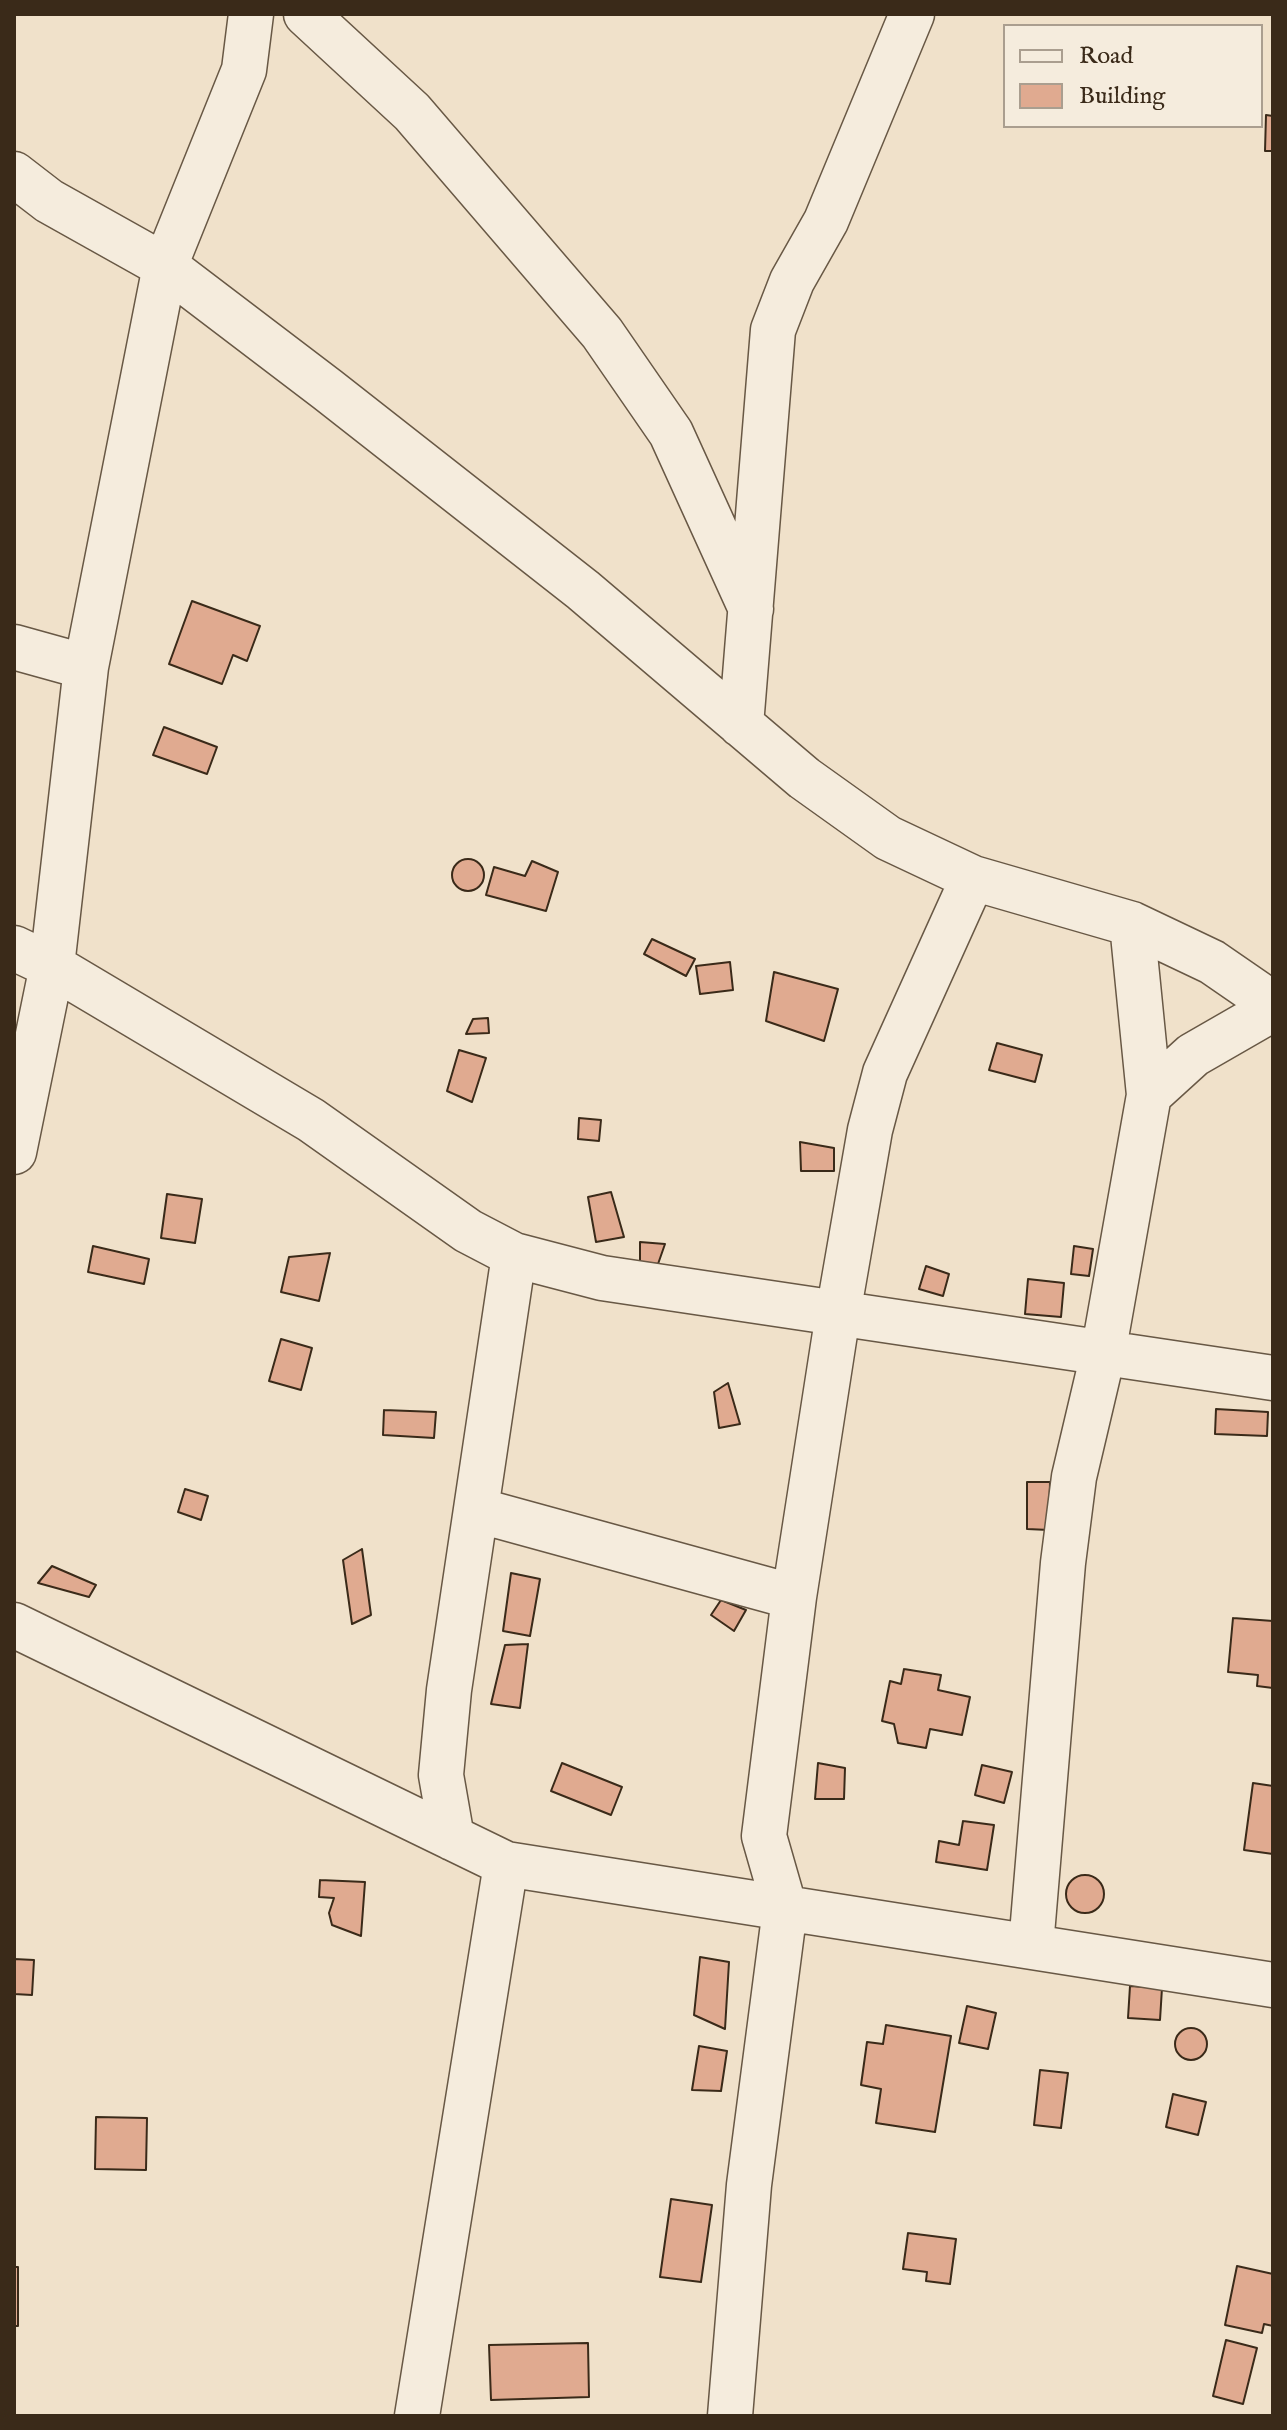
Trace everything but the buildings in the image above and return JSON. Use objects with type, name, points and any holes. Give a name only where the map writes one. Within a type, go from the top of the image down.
[{"type":"street","points":[[14,1152],[52,966],[86,667],[165,266],[244,70],[251,14]]},
{"type":"street","points":[[306,14],[412,112],[602,333],[671,433],[751,609]]},
{"type":"street","points":[[741,725],[773,330],[792,281],[826,221],[912,14]]},
{"type":"street","points":[[14,174],[49,201],[165,266],[583,590],[804,778],[888,838],[973,878],[1132,924],[1212,962],[1273,1007],[1193,1055],[1149,1095]]},
{"type":"street","points":[[14,647],[86,667]]},
{"type":"street","points":[[730,2416],[749,2185],[785,1909],[764,1836],[794,1597],[838,1314],[870,1130],[885,1073],[913,1005],[945,945],[973,878]]},
{"type":"street","points":[[1031,1946],[1063,1563],[1074,1477],[1103,1354],[1149,1095],[1132,924]]},
{"type":"street","points":[[14,948],[52,966],[311,1120],[468,1231],[514,1255],[602,1278],[1273,1378]]},
{"type":"street","points":[[452,1838],[441,1775],[449,1690],[514,1255]]},
{"type":"street","points":[[477,1510],[794,1597]]},
{"type":"street","points":[[14,1625],[506,1864],[1273,1985]]},
{"type":"street","points":[[417,2416],[506,1864]]}]
